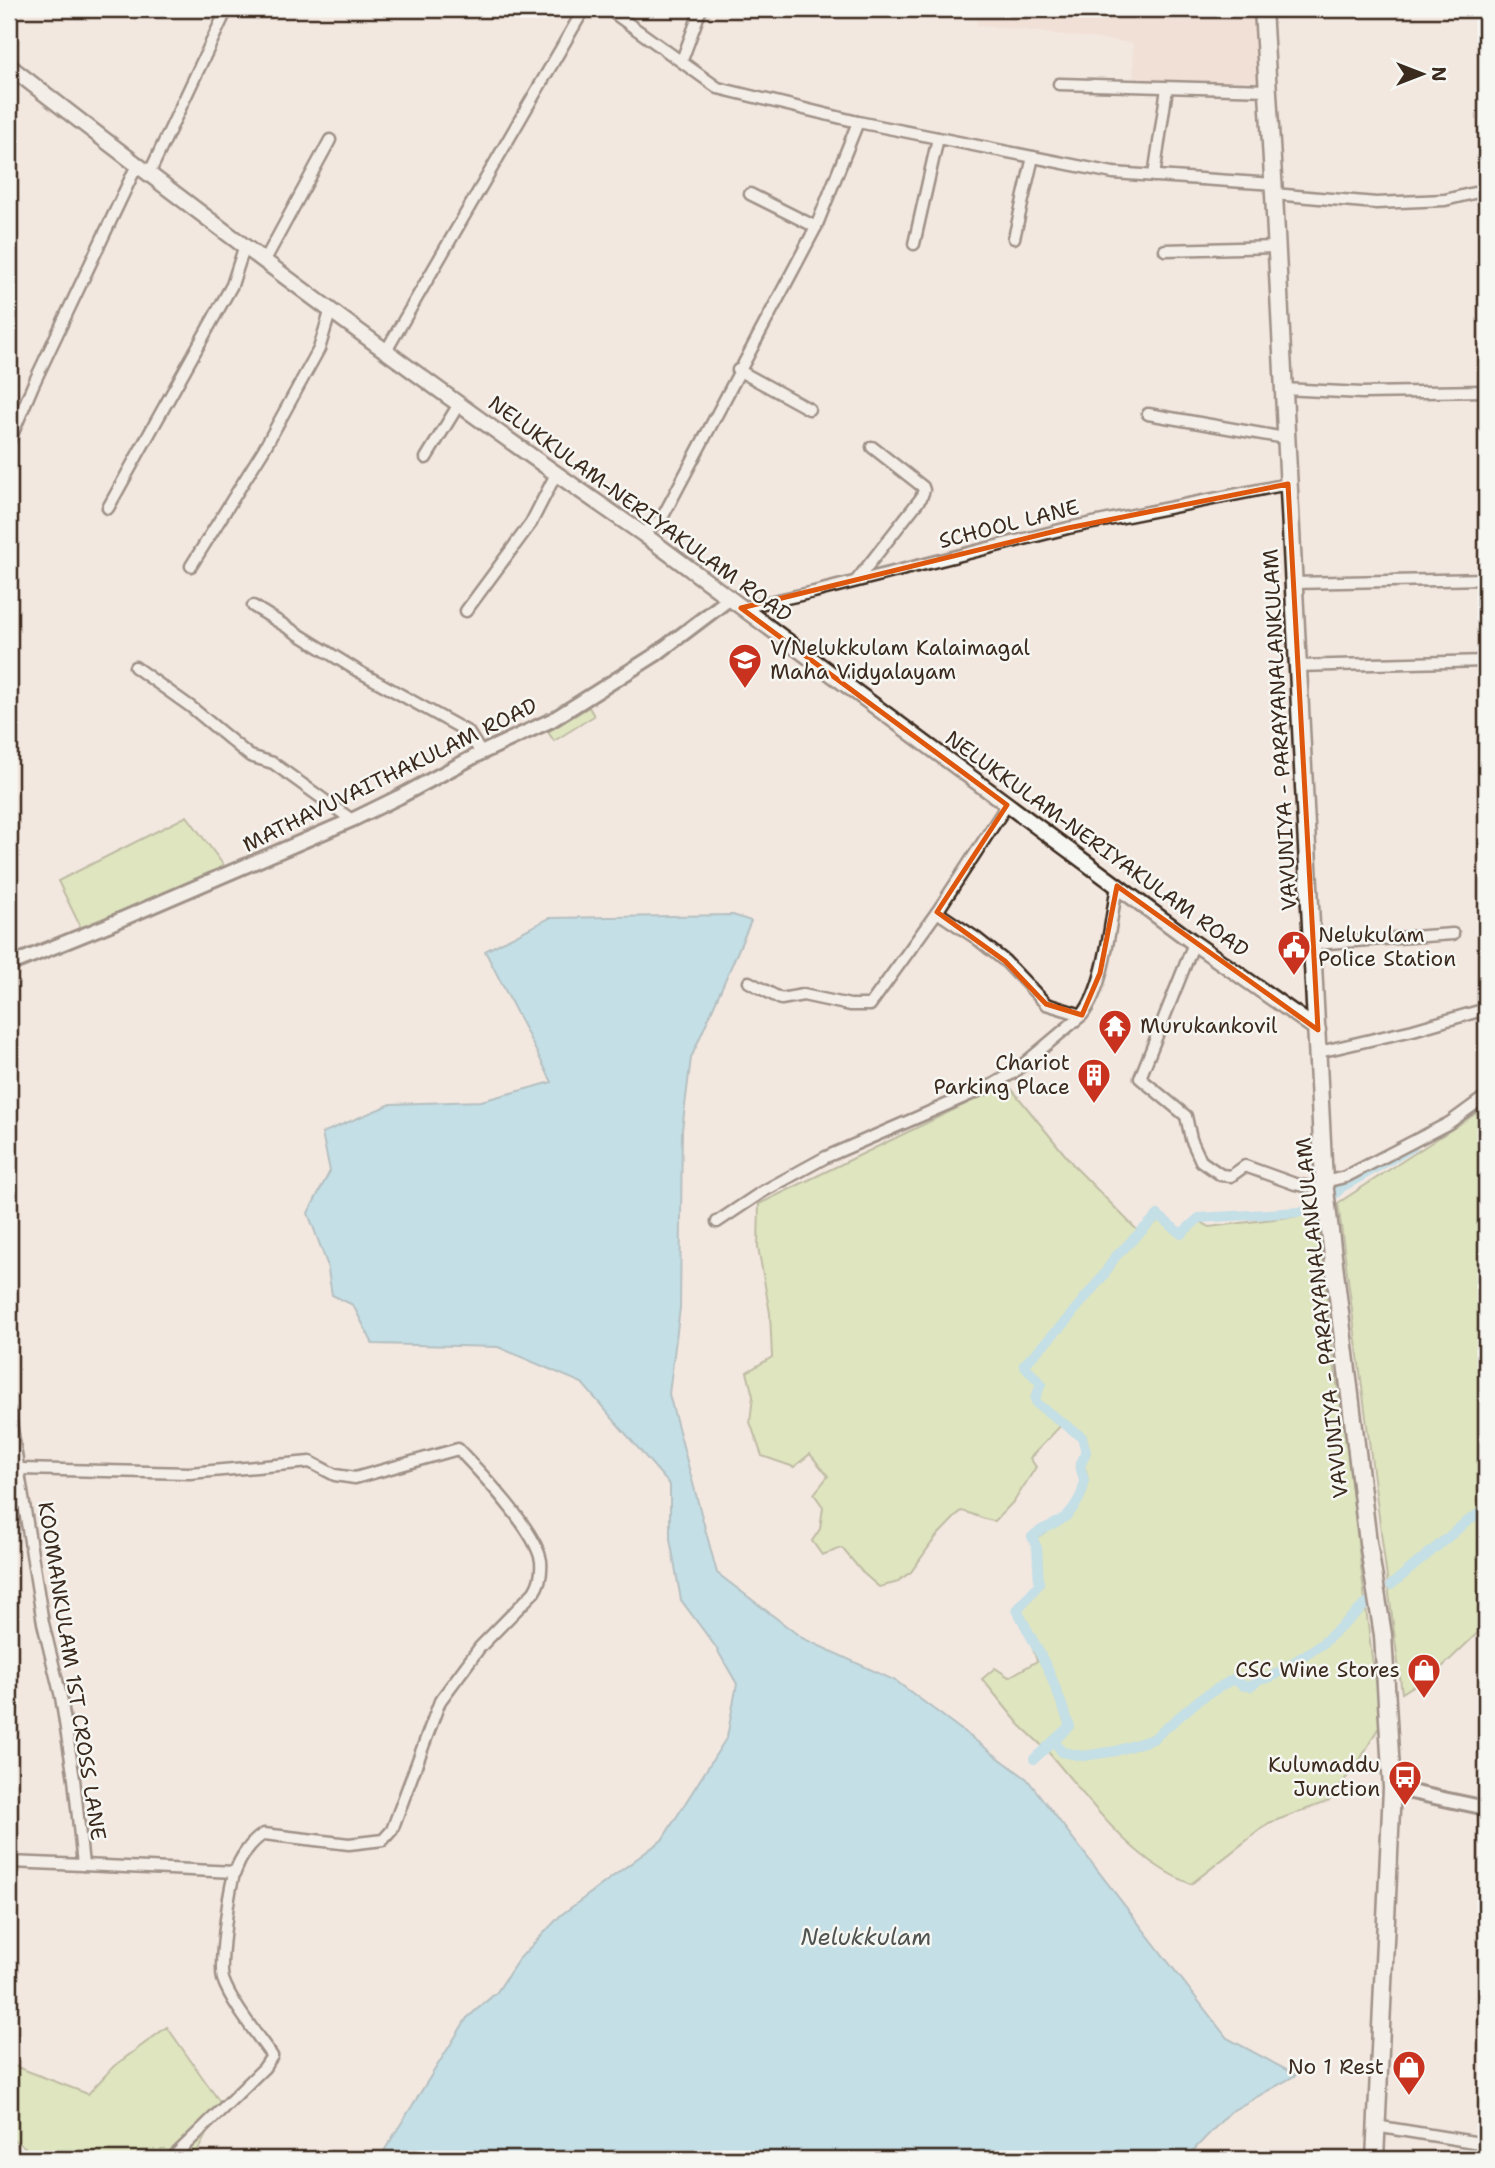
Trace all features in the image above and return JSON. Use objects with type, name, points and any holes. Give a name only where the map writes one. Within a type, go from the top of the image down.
[{"type":"highway","name":"VAVUNIYA - PARAYANALANKULAM","points":[[1263,9],[1325,1186],[1366,1528],[1382,1635],[1392,1788],[1375,2159]]},
{"type":"main road","name":"NELUKKULAM-NERIYAKULAM ROAD","points":[[9,66],[143,170],[386,351],[643,534],[1194,943],[1318,1030]]},
{"type":"street","points":[[9,442],[33,385],[227,9]]},
{"type":"street","points":[[386,351],[584,9]]},
{"type":"street","points":[[608,9],[719,88],[858,122],[1113,173],[1274,189],[1376,203],[1445,200],[1486,190]]},
{"type":"street","points":[[682,60],[701,9]]},
{"type":"street","points":[[1059,84],[1268,90]]},
{"type":"street","points":[[1154,176],[1167,88]]},
{"type":"street","points":[[643,534],[662,518],[816,227],[858,122]]},
{"type":"street","points":[[914,244],[938,138]]},
{"type":"street","points":[[265,260],[330,140]]},
{"type":"street","points":[[1014,238],[1033,157]]},
{"type":"street","points":[[750,194],[816,227]]},
{"type":"street","points":[[108,509],[232,285],[245,245]]},
{"type":"street","points":[[1165,250],[1277,247]]},
{"type":"street","points":[[191,566],[264,449],[319,349],[331,309]]},
{"type":"street","points":[[738,370],[809,409]]},
{"type":"street","points":[[1283,389],[1362,393],[1486,391]]},
{"type":"street","points":[[426,458],[459,404]]},
{"type":"street","points":[[1148,414],[1286,438]]},
{"type":"street","points":[[856,582],[922,498],[924,490],[872,447]]},
{"type":"street","points":[[467,611],[531,523],[556,474]]},
{"type":"street","name":"SCHOOL LANE","points":[[741,608],[1068,528],[1288,484]]},
{"type":"street","points":[[1293,583],[1486,579]]},
{"type":"street","name":"MATHAVUVAITHAKULAM ROAD","points":[[9,965],[352,820],[481,753],[552,720],[655,655],[729,599]]},
{"type":"street","points":[[253,606],[358,671],[468,732],[481,753]]},
{"type":"street","points":[[1297,666],[1486,661]]},
{"type":"street","points":[[135,667],[250,756],[272,763],[352,820]]},
{"type":"street","points":[[749,982],[781,999],[803,995],[850,1006],[870,1005],[937,912],[1007,805]]},
{"type":"street","points":[[717,1222],[762,1192],[827,1157],[992,1085],[1013,1073],[1082,1015],[1091,1004],[1100,973],[1117,886]]},
{"type":"street","points":[[937,912],[1005,961],[1046,1004],[1082,1015]]},
{"type":"street","points":[[1313,944],[1452,934]]},
{"type":"street","points":[[1194,943],[1140,1078],[1186,1116],[1191,1139],[1201,1161],[1221,1175],[1231,1176],[1245,1166],[1295,1184],[1325,1186],[1449,1123],[1486,1096]]},
{"type":"street","points":[[1319,1052],[1413,1031],[1486,1010]]},
{"type":"street","name":"KOOMANKULAM 1ST CROSS LANE","points":[[9,1410],[43,1623],[61,1698],[83,1865],[9,1862]]},
{"type":"street","points":[[20,1469],[190,1474],[310,1462],[335,1475],[355,1478],[458,1448],[494,1486],[534,1543],[541,1562],[540,1583],[534,1592],[480,1647],[440,1701],[392,1830],[383,1840],[349,1844],[264,1834],[255,1839],[235,1872],[223,1938],[222,1976],[228,1991],[272,2056],[171,2159]]},
{"type":"street","points":[[1392,1788],[1486,1808]]},
{"type":"street","points":[[83,1865],[235,1872]]},
{"type":"street","points":[[1375,2126],[1486,2144]]},
{"type":"highlighted area","points":[[1288,484],[1318,1030],[1117,886],[1100,973],[1082,1015],[1046,1004],[1005,961],[937,912],[1007,805],[741,608],[1068,528]]},
{"type":"shaded area","points":[[977,9],[1254,9],[1259,87],[1134,84],[1133,43],[977,25]]},
{"type":"green space","points":[[589,707],[594,716],[554,741],[548,732]]},
{"type":"green space","points":[[187,816],[225,867],[83,932],[58,881]]},
{"type":"green space","points":[[1010,1087],[1075,1167],[1143,1233],[1159,1220],[1182,1237],[1200,1221],[1209,1227],[1321,1213],[1329,1330],[1346,1442],[1372,1658],[1383,1720],[1361,1758],[1329,1801],[1269,1823],[1191,1884],[1170,1874],[1132,1847],[1099,1813],[1050,1754],[1020,1725],[982,1679],[995,1668],[1009,1677],[1037,1661],[1020,1611],[1042,1583],[1041,1553],[1036,1538],[1072,1513],[1084,1496],[1087,1476],[1083,1458],[1083,1436],[1064,1422],[1030,1458],[1036,1467],[1015,1500],[995,1521],[961,1511],[936,1537],[911,1572],[895,1583],[879,1587],[842,1548],[822,1555],[812,1541],[820,1529],[823,1507],[814,1494],[828,1476],[810,1454],[794,1467],[762,1456],[750,1422],[753,1396],[747,1372],[772,1357],[770,1313],[758,1247],[759,1204],[978,1098]]},
{"type":"green space","points":[[1486,1107],[1486,1625],[1439,1670],[1402,1693],[1338,1203]]},
{"type":"green space","points":[[167,2027],[222,2105],[193,2159],[169,2159],[171,2152],[165,2159],[19,2159],[25,2147],[9,2137],[9,2064],[88,2094],[114,2066]]},
{"type":"water","name":"Nelukkulam","points":[[733,915],[751,921],[691,1058],[682,1130],[680,1308],[669,1394],[717,1573],[802,1638],[896,1681],[1027,1779],[1227,2038],[1296,2075],[1230,2112],[1185,2159],[379,2159],[467,2018],[497,1992],[518,1960],[561,1915],[662,1840],[727,1737],[737,1684],[715,1646],[681,1600],[670,1539],[670,1485],[582,1383],[498,1347],[373,1344],[353,1305],[332,1295],[327,1264],[308,1213],[330,1171],[322,1133],[391,1104],[481,1101],[552,1082],[485,951],[549,918]]},
{"type":"waterway","points":[[1034,1759],[1070,1726],[1049,1671],[1017,1610],[1039,1584],[1037,1548],[1032,1537],[1073,1509],[1082,1493],[1084,1480],[1080,1466],[1086,1452],[1082,1437],[1037,1404],[1035,1399],[1041,1384],[1024,1365],[1065,1322],[1115,1257],[1158,1215],[1181,1234],[1199,1218],[1318,1211],[1342,1187],[1413,1147]]},
{"type":"waterway","points":[[1391,1585],[1465,1523],[1486,1509]]},
{"type":"waterway","points":[[1054,1741],[1062,1752],[1083,1756],[1116,1751],[1153,1739],[1200,1699],[1233,1679],[1244,1686],[1252,1686],[1259,1679],[1271,1677],[1322,1644],[1368,1602]]},
{"type":"place","name":"V/Nelukkulam Kalaimagal Maha Vidyalayam","points":[[745,690]]},
{"type":"place","name":"Nelukulam Police Station","points":[[1294,977]]},
{"type":"place","name":"Murukankovil","points":[[1115,1056]]},
{"type":"place","name":"Chariot Parking Place","points":[[1094,1105]]},
{"type":"place","name":"CSC Wine Stores","points":[[1424,1700]]},
{"type":"place","name":"Kulumaddu Junction","points":[[1405,1807]]},
{"type":"place","name":"No 1 Rest","points":[[1409,2097]]}]
